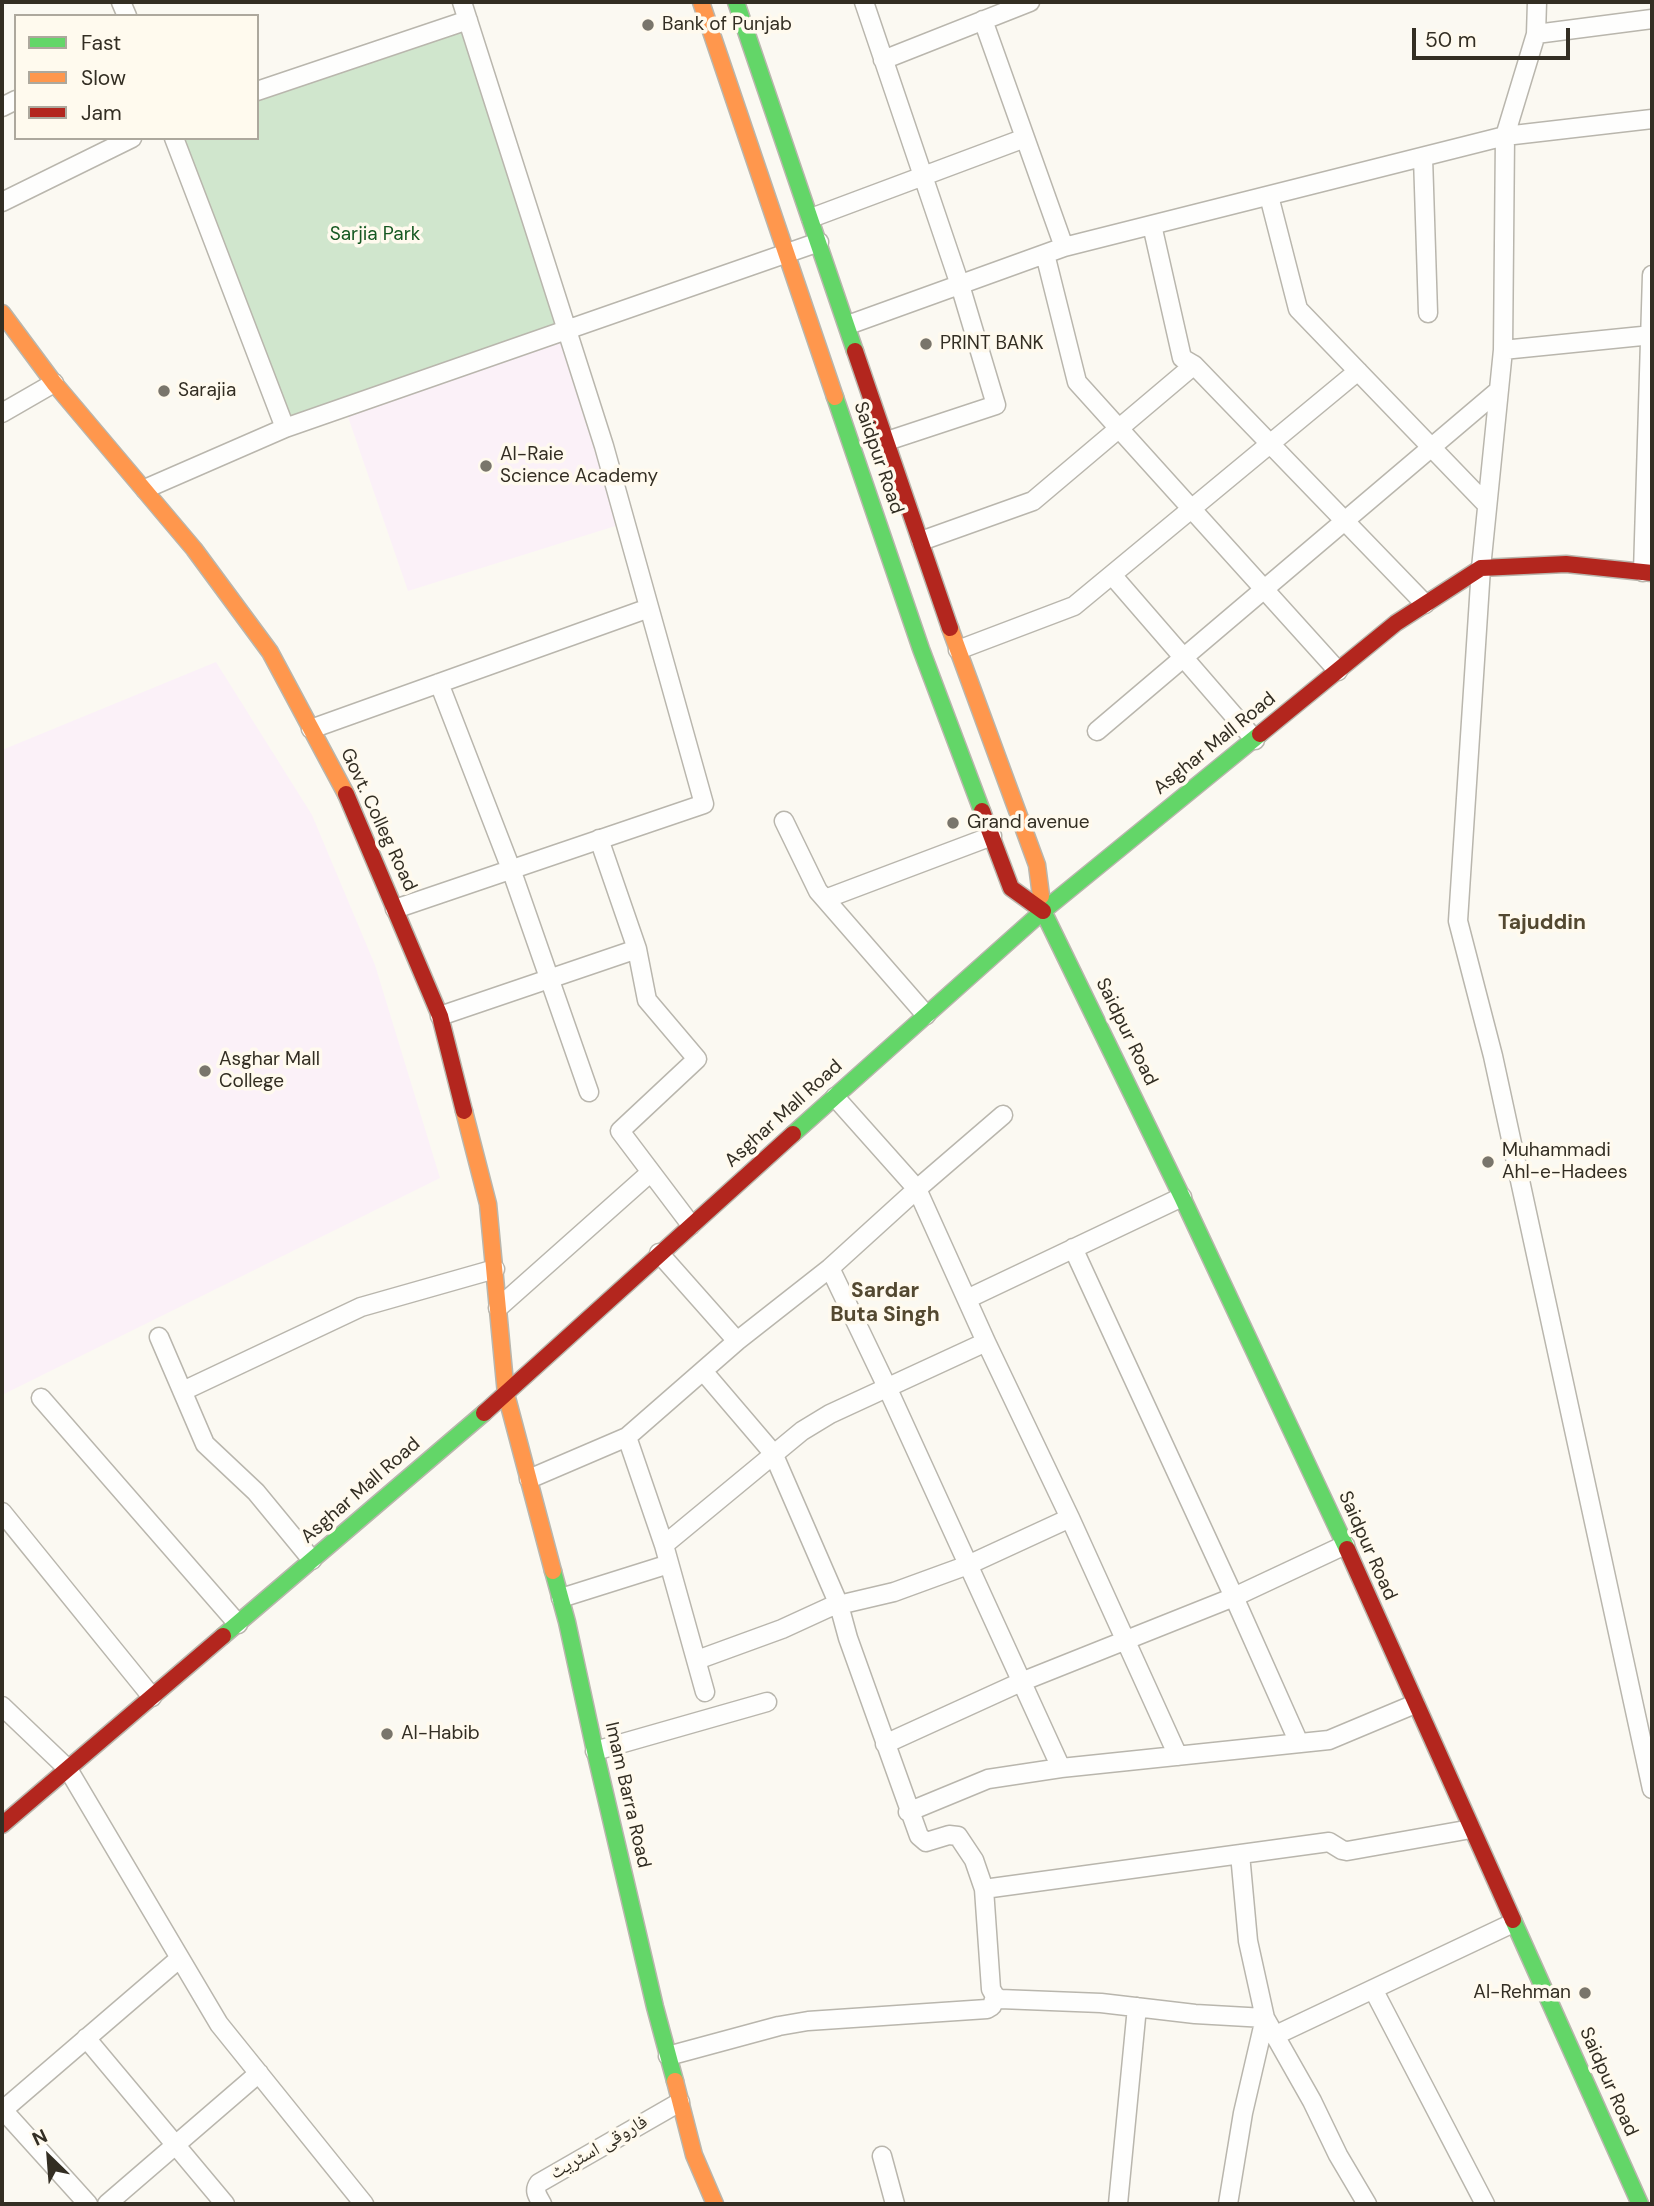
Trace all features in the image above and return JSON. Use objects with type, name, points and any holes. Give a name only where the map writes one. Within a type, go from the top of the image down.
[{"type":"main road","name":"Saidpur Road","points":[[701,2],[921,649],[1011,887],[1043,911]]},
{"type":"main road","name":"Saidpur Road","points":[[736,2],[958,650],[1037,865],[1043,911],[1182,1197],[1345,1545],[1640,2204]]},
{"type":"main road","name":"Govt. Colleg Road","points":[[2,313],[54,383],[194,549],[270,652],[352,805],[440,1016],[488,1204],[506,1394]]},
{"type":"main road","points":[[1481,568],[1566,564],[1648,573]]},
{"type":"main road","name":"Asghar Mall Road","points":[[2,1825],[506,1394],[659,1253],[1043,911],[1396,623],[1481,568]]},
{"type":"main road","name":"Imam Barra Road","points":[[506,1394],[561,1598],[655,2007],[694,2155],[715,2204]]},
{"type":"street","points":[[395,909],[704,804],[604,446],[462,2]]},
{"type":"street","points":[[864,2],[960,285],[996,405],[887,441]]},
{"type":"street","points":[[883,60],[1030,2]]},
{"type":"street","points":[[1537,2],[1536,34],[1505,136],[1503,349],[1481,568],[1458,921],[1493,1056],[1652,1789]]},
{"type":"street","points":[[1536,34],[1652,19]]},
{"type":"street","points":[[259,90],[467,20]]},
{"type":"street","points":[[983,20],[1064,247]]},
{"type":"street","points":[[848,325],[1064,247],[1505,136],[1652,119]]},
{"type":"street","points":[[811,218],[1025,138]]},
{"type":"street","points":[[2,202],[128,140]]},
{"type":"street","points":[[175,140],[285,429]]},
{"type":"street","points":[[1423,157],[1428,313]]},
{"type":"street","points":[[1269,196],[1298,309],[1488,505]]},
{"type":"street","points":[[1152,225],[1182,358],[1194,365],[1425,604]]},
{"type":"street","points":[[145,489],[285,429],[819,242]]},
{"type":"street","points":[[1045,254],[1077,382],[1338,671]]},
{"type":"street","points":[[1648,573],[1652,275]]},
{"type":"street","points":[[1503,349],[1651,335]]},
{"type":"street","points":[[921,541],[1033,501],[1194,365]]},
{"type":"street","points":[[958,650],[1074,606],[1358,371]]},
{"type":"street","points":[[2,414],[54,383]]},
{"type":"street","points":[[1097,731],[1499,390]]},
{"type":"street","points":[[1112,575],[1255,740]]},
{"type":"street","points":[[311,729],[649,608]]},
{"type":"street","points":[[439,683],[511,869],[589,1091]]},
{"type":"street","points":[[784,821],[818,891],[926,1015]]},
{"type":"street","points":[[825,899],[992,836]]},
{"type":"street","points":[[599,839],[637,949],[647,1000],[697,1059],[620,1131],[691,1225]]},
{"type":"street","points":[[440,1016],[637,949]]},
{"type":"street","points":[[835,1097],[916,1189],[1178,1756]]},
{"type":"street","points":[[529,1479],[627,1437],[737,1341],[830,1268],[916,1189],[1003,1115]]},
{"type":"street","points":[[498,1308],[651,1172]]},
{"type":"street","points":[[967,1299],[1182,1197]]},
{"type":"street","points":[[1073,1248],[1299,1744]]},
{"type":"street","points":[[659,1253],[737,1341]]},
{"type":"street","points":[[830,1268],[1061,1768]]},
{"type":"street","points":[[183,1391],[361,1307],[495,1269]]},
{"type":"street","points":[[159,1337],[205,1444],[256,1492],[312,1560]]},
{"type":"street","points":[[664,1545],[802,1431],[830,1414],[986,1342]]},
{"type":"street","points":[[703,1371],[774,1453],[839,1605],[908,1812],[919,1836],[926,1843],[949,1835],[958,1836],[974,1860],[984,1889],[991,1989],[995,1996],[1000,1999],[1101,2003],[1195,2014],[1265,2018]]},
{"type":"street","points":[[41,1398],[238,1624]]},
{"type":"street","points":[[627,1437],[664,1545],[705,1692]]},
{"type":"street","points":[[2,1512],[152,1698]]},
{"type":"street","points":[[697,1660],[782,1629],[804,1617],[839,1605],[894,1592],[968,1565],[1070,1518]]},
{"type":"street","points":[[885,1744],[1021,1682],[1234,1597],[1345,1545]]},
{"type":"street","points":[[561,1598],[669,1563]]},
{"type":"street","points":[[595,1751],[767,1702]]},
{"type":"street","points":[[908,1812],[988,1779],[1061,1768],[1329,1740],[1415,1704]]},
{"type":"street","points":[[2,1706],[68,1769],[219,2024],[364,2204]]},
{"type":"street","points":[[984,1889],[1329,1842],[1347,1851],[1471,1829]]},
{"type":"street","points":[[1240,1854],[1248,1941],[1265,2018],[1367,2204]]},
{"type":"street","points":[[1276,2035],[1513,1923]]},
{"type":"street","points":[[88,2204],[2,2110],[180,1958]]},
{"type":"street","points":[[1373,1989],[1485,2204]]},
{"type":"street","points":[[668,2056],[779,2026],[808,2021],[987,2009],[992,2006],[995,1996]]},
{"type":"street","points":[[1118,2204],[1137,2007]]},
{"type":"street","points":[[1228,2204],[1243,2113],[1265,2018]]},
{"type":"street","points":[[86,2038],[225,2204]]},
{"type":"street","points":[[107,2204],[259,2073]]},
{"type":"street","name":"فاروقی اسٹریٹ","points":[[542,2204],[536,2193],[539,2183],[680,2102]]},
{"type":"street","points":[[882,2156],[895,2204]]},
{"type":"shaded area","name":"Al-Raie Science Academy","points":[[567,331],[625,523],[408,591],[345,408]]},
{"type":"shaded area","name":"Asghar Mall College","points":[[216,662],[312,815],[375,965],[440,1178],[2,1395],[2,750]]},
{"type":"green space","name":"Sarjia Park","points":[[468,20],[567,331],[285,428],[175,140],[259,140],[259,90]]},
{"type":"traffic: fast","points":[[736,2],[855,351]]},
{"type":"traffic: fast","points":[[835,397],[921,649],[982,811]]},
{"type":"traffic: fast","points":[[793,1134],[1043,911],[1260,734]]},
{"type":"traffic: fast","points":[[1041,896],[1043,911],[1182,1197],[1347,1549]]},
{"type":"traffic: fast","points":[[223,1636],[484,1413]]},
{"type":"traffic: fast","points":[[553,1571],[655,2007],[675,2081]]},
{"type":"traffic: fast","points":[[1513,1920],[1640,2204]]},
{"type":"traffic: slow","points":[[701,2],[835,397]]},
{"type":"traffic: slow","points":[[2,313],[54,383],[194,549],[270,652],[346,794]]},
{"type":"traffic: slow","points":[[950,628],[1037,865],[1041,896]]},
{"type":"traffic: slow","points":[[464,1111],[488,1204],[506,1394],[553,1571]]},
{"type":"traffic: slow","points":[[675,2081],[694,2155],[715,2204]]},
{"type":"traffic: jam","points":[[855,351],[950,628]]},
{"type":"traffic: jam","points":[[1260,734],[1396,623],[1481,568],[1566,564],[1652,573]]},
{"type":"traffic: jam","points":[[346,794],[440,1016],[464,1111]]},
{"type":"traffic: jam","points":[[982,811],[1011,888],[1043,911]]},
{"type":"traffic: jam","points":[[484,1413],[793,1134]]},
{"type":"traffic: jam","points":[[1347,1549],[1513,1920]]},
{"type":"traffic: jam","points":[[2,1825],[223,1636]]},
{"type":"place","name":"Bank of Punjab","points":[[648,25]]},
{"type":"place","name":"PRINT BANK","points":[[926,344]]},
{"type":"place","name":"Sarajia","points":[[164,391]]},
{"type":"place","name":"Al-Raie Science Academy","points":[[486,466]]},
{"type":"place","name":"Grand avenue","points":[[953,823]]},
{"type":"place","name":"Asghar Mall College","points":[[205,1071]]},
{"type":"place","name":"Muhammadi Ahl-e-Hadees","points":[[1488,1162]]},
{"type":"place","name":"Al-Habib","points":[[387,1734]]},
{"type":"place","name":"Al-Rehman","points":[[1585,1993]]},
{"type":"district","name":"Tajuddin","points":[[1542,923]]},
{"type":"district","name":"Sardar Buta Singh","points":[[885,1303]]}]
